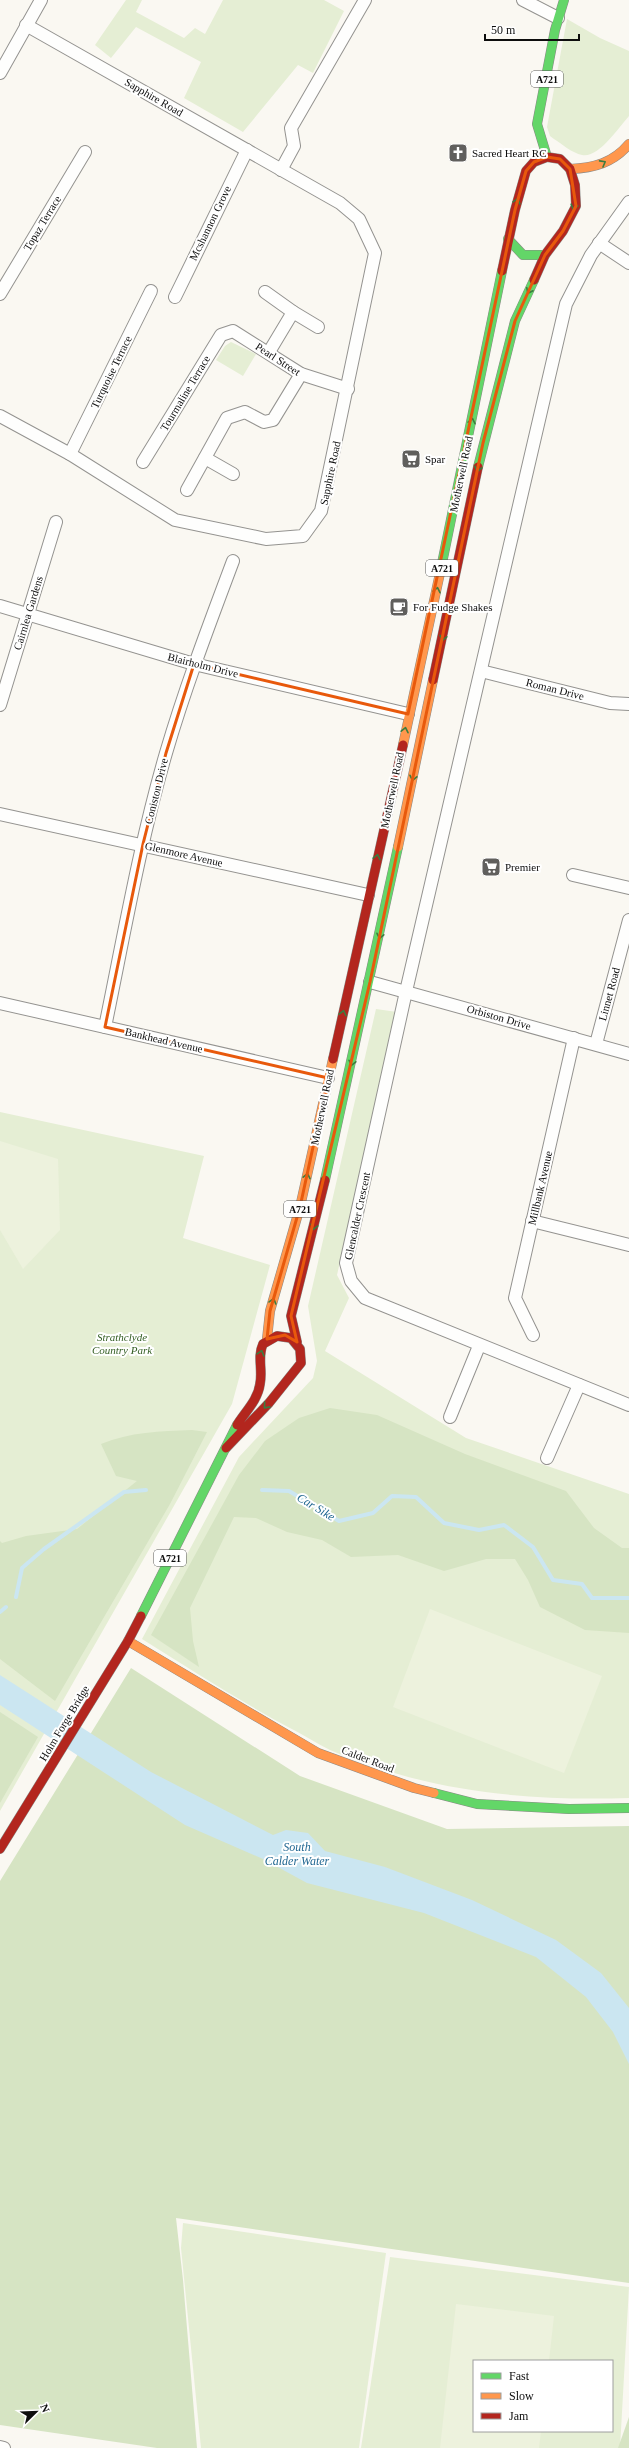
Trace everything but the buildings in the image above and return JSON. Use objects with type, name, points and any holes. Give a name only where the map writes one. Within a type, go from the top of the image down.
[{"type":"main road","name":"A721","points":[[547,157],[537,124],[558,18],[564,0]]},
{"type":"main road","points":[[547,157],[560,159],[570,168],[595,168],[622,152],[629,144]]},
{"type":"main road","name":"Motherwell Road","points":[[267,1339],[270,1311],[300,1208],[408,714],[438,586],[503,273],[508,239],[526,171],[534,162],[547,157]]},
{"type":"main road","name":"Motherwell Road","points":[[296,1342],[291,1316],[320,1204],[370,982],[483,443],[515,321],[545,255],[563,231],[576,206],[574,185],[570,168]]},
{"type":"main road","points":[[508,239],[523,254],[545,255]]},
{"type":"main road","points":[[267,1339],[276,1335],[285,1335],[296,1342]]},
{"type":"main road","name":"A721","points":[[128,1641],[226,1448],[233,1431],[252,1403],[260,1386],[261,1368],[259,1359],[261,1349],[267,1339]]},
{"type":"main road","name":"A721","points":[[226,1448],[269,1404],[296,1370],[303,1356],[296,1342]]},
{"type":"main road","points":[[261,1368],[268,1374]]},
{"type":"main road","points":[[279,1377],[290,1376]]},
{"type":"main road","name":"Holm Forge Bridge","points":[[0,1849],[128,1641]]},
{"type":"main road","name":"Calder Road","points":[[128,1641],[318,1753],[414,1788],[477,1804],[569,1809],[629,1808]]},
{"type":"street","points":[[0,73],[41,0]]},
{"type":"street","points":[[281,170],[294,146],[291,128],[365,0]]},
{"type":"street","points":[[524,0],[558,18]]},
{"type":"street","name":"Sapphire Road","points":[[0,416],[70,454],[175,520],[266,539],[303,536],[321,511],[348,389],[375,253],[359,219],[340,202],[26,25]]},
{"type":"street","name":"Mcshannon Grove","points":[[175,297],[247,150]]},
{"type":"street","name":"Topaz Terrace","points":[[0,294],[85,152]]},
{"type":"street","points":[[406,991],[566,304],[591,255],[629,202]]},
{"type":"street","points":[[599,243],[629,263]]},
{"type":"street","name":"Turquoise Terrace","points":[[70,454],[151,291]]},
{"type":"street","points":[[265,292],[293,312],[318,327]]},
{"type":"street","points":[[269,352],[293,312]]},
{"type":"street","name":"Pearl Street","points":[[233,331],[269,352],[301,374],[348,389]]},
{"type":"street","name":"Tourmaline Terrace","points":[[143,462],[214,344],[221,335],[233,331]]},
{"type":"street","points":[[187,490],[227,418],[245,412],[264,422],[273,420],[301,374]]},
{"type":"street","points":[[205,458],[233,474]]},
{"type":"street","name":"Cairnlea Gardens","points":[[0,705],[56,522]]},
{"type":"street","name":"Coniston Drive","points":[[105,1027],[143,844],[166,752],[194,664],[233,561]]},
{"type":"street","name":"Blairholm Drive","points":[[0,606],[194,664],[408,714]]},
{"type":"street","name":"Roman Drive","points":[[481,671],[610,703],[629,704]]},
{"type":"street","name":"Glenmore Avenue","points":[[0,814],[70,830],[143,844],[368,895]]},
{"type":"street","points":[[573,875],[629,888]]},
{"type":"street","name":"Linnet Road","points":[[596,1044],[629,920]]},
{"type":"street","name":"Orbiston Drive","points":[[370,982],[629,1054]]},
{"type":"street","name":"Glencalder Crescent","points":[[406,991],[346,1263],[351,1281],[365,1298],[479,1346],[629,1405]]},
{"type":"street","name":"Bankhead Avenue","points":[[0,1003],[328,1078]]},
{"type":"street","name":"Millbank Avenue","points":[[533,1335],[515,1298],[574,1038]]},
{"type":"street","points":[[532,1221],[629,1245]]},
{"type":"street","points":[[450,1417],[479,1346]]},
{"type":"street","points":[[547,1458],[579,1385]]},
{"type":"street","points":[[0,2447],[4,2448]]},
{"type":"highlighted area","points":[[547,157],[560,159],[570,169],[576,206],[563,231],[545,255],[515,321],[483,443],[370,982],[291,1316],[297,1342],[285,1335],[267,1339],[270,1311],[300,1207],[328,1078],[105,1027],[143,844],[166,753],[194,664],[408,714],[515,210],[526,171],[534,162]]},
{"type":"green space","points":[[126,0],[142,0],[136,12],[184,38],[195,28],[205,34],[223,0],[324,0],[344,11],[313,73],[298,65],[243,132],[184,98],[201,62],[136,27],[111,58],[95,45]]},
{"type":"green space","points":[[567,19],[600,38],[629,51],[629,116],[608,141],[595,152],[588,155],[578,154],[567,148],[550,136],[547,127]]},
{"type":"green space","points":[[231,342],[256,354],[243,376],[216,360],[225,346]]},
{"type":"green space","points":[[376,1009],[397,1012],[337,1275],[349,1298],[325,1351],[466,1438],[629,1494],[629,1798],[551,1798],[477,1791],[404,1776],[367,1764],[330,1750],[269,1717],[142,1639],[239,1457],[313,1378],[317,1361],[308,1306]]},
{"type":"green space","name":"Strathclyde Country Park","points":[[0,1112],[204,1156],[183,1238],[270,1265],[232,1404],[0,1811]]},
{"type":"green space","points":[[0,1141],[58,1159],[60,1230],[23,1269],[0,1230]]},
{"type":"green space","points":[[330,1408],[377,1415],[465,1454],[566,1491],[594,1528],[622,1548],[629,1548],[629,1633],[585,1630],[540,1607],[528,1580],[515,1559],[486,1559],[444,1571],[398,1555],[351,1557],[322,1540],[287,1532],[256,1518],[234,1517],[190,1608],[193,1641],[199,1667],[151,1635],[239,1475],[265,1441],[299,1418]]},
{"type":"green space","points":[[192,1430],[207,1432],[170,1504],[55,1701],[0,1659],[0,1541],[2,1543],[26,1536],[77,1529],[137,1481],[116,1476],[101,1444],[134,1435]]},
{"type":"green space","points":[[430,1609],[602,1676],[564,1773],[393,1707]]},
{"type":"green space","points":[[131,1668],[300,1776],[447,1829],[629,1826],[629,2283],[176,2218],[183,2280],[197,2448],[157,2448],[0,2425],[0,1881]]},
{"type":"green space","points":[[0,1712],[38,1737],[0,1803]]},
{"type":"green space","points":[[183,2223],[386,2253],[359,2448],[201,2448],[181,2248]]},
{"type":"green space","points":[[390,2257],[629,2287],[620,2448],[361,2448]]},
{"type":"green space","points":[[456,2304],[554,2316],[549,2360],[473,2360],[473,2432],[541,2432],[539,2448],[440,2448]]},
{"type":"green space","points":[[629,2417],[629,2448],[618,2448]]},
{"type":"water","name":"South Calder Water","points":[[0,1675],[151,1772],[273,1835],[286,1830],[308,1833],[325,1851],[385,1867],[472,1900],[556,1940],[601,1973],[629,2008],[629,2064],[613,2032],[586,1997],[536,1957],[424,1913],[307,1883],[263,1859],[185,1825],[0,1705]]},
{"type":"waterway","name":"Car Sike","points":[[16,1597],[22,1568],[44,1549],[124,1492],[146,1490]]},
{"type":"waterway","name":"Car Sike","points":[[262,1490],[289,1491],[339,1521],[373,1513],[392,1496],[416,1497],[444,1523],[479,1530],[504,1525],[533,1547],[553,1580],[582,1584],[592,1598],[629,1598]]},
{"type":"waterway","name":"Car Sike","points":[[0,1612],[6,1607]]},
{"type":"traffic: fast","points":[[547,157],[537,124],[555,30],[564,0]]},
{"type":"traffic: fast","points":[[508,239],[523,255],[545,255]]},
{"type":"traffic: fast","points":[[440,573],[502,271]]},
{"type":"traffic: fast","points":[[478,467],[515,321],[534,280]]},
{"type":"traffic: fast","points":[[325,1180],[398,847]]},
{"type":"traffic: fast","points":[[141,1616],[237,1425]]},
{"type":"traffic: fast","points":[[434,1793],[477,1804],[569,1809],[629,1808]]},
{"type":"traffic: slow","points":[[570,169],[595,166],[610,160],[629,144]]},
{"type":"traffic: slow","points":[[403,745],[440,573]]},
{"type":"traffic: slow","points":[[398,847],[433,680]]},
{"type":"traffic: slow","points":[[267,1339],[270,1311],[300,1207],[333,1059]]},
{"type":"traffic: slow","points":[[128,1641],[318,1753],[414,1788],[434,1793]]},
{"type":"traffic: jam","points":[[502,271],[515,210],[526,171],[534,162],[547,157],[560,159],[570,169],[575,185],[576,206],[563,231],[545,255],[534,280]]},
{"type":"traffic: jam","points":[[433,680],[478,467]]},
{"type":"traffic: jam","points":[[333,1059],[403,745]]},
{"type":"traffic: jam","points":[[297,1342],[291,1316],[325,1180]]},
{"type":"traffic: jam","points":[[226,1448],[269,1403],[301,1363],[300,1349],[291,1338],[277,1336],[263,1344],[260,1354],[261,1379],[259,1390],[254,1401],[237,1425]]},
{"type":"traffic: jam","points":[[0,1849],[128,1641],[141,1616]]},
{"type":"place","name":"Sacred Heart RC","points":[[458,153]]},
{"type":"place","name":"Spar","points":[[411,459]]},
{"type":"place","name":"For Fudge Shakes","points":[[399,607]]},
{"type":"place","name":"Premier","points":[[491,867]]}]
